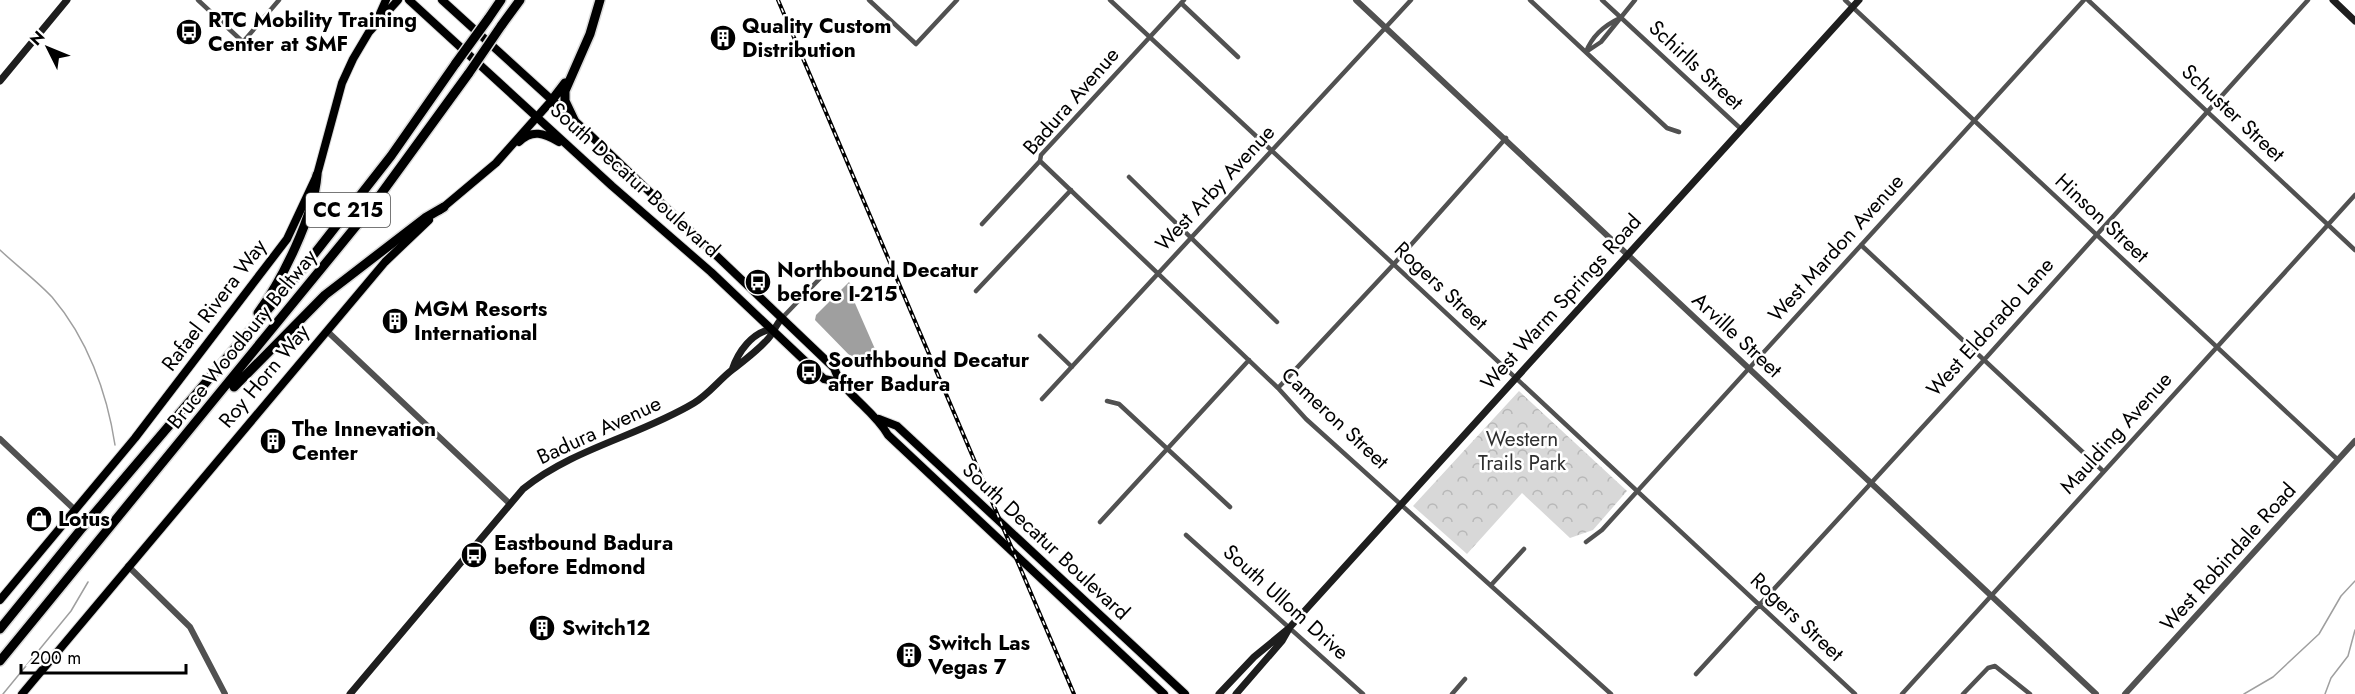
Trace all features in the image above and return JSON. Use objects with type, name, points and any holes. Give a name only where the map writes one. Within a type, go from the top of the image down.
[{"type":"highway","name":"Bruce Woodbury Beltway","points":[[0,628],[304,267],[391,156],[501,0]]},
{"type":"highway","name":"Bruce Woodbury Beltway","points":[[0,661],[370,209],[520,0]]},
{"type":"highway","points":[[574,120],[564,95],[590,34],[600,0]]},
{"type":"highway","points":[[552,100],[573,71]]},
{"type":"highway","points":[[234,351],[266,302],[303,229],[316,191],[317,175]]},
{"type":"highway","points":[[188,434],[325,295],[444,207]]},
{"type":"main road","points":[[0,81],[67,0]]},
{"type":"main road","points":[[369,32],[386,0]]},
{"type":"main road","name":"Rafael Rivera Way","points":[[0,600],[159,408],[287,239],[317,175],[342,83],[352,59],[369,32],[398,0]]},
{"type":"main road","name":"South Decatur Boulevard","points":[[409,0],[772,329],[824,379],[839,382]]},
{"type":"main road","name":"South Decatur Boulevard","points":[[442,0],[574,120],[782,318],[834,368],[839,382],[879,419],[888,435],[1164,694]]},
{"type":"main road","name":"West Warm Springs Road","points":[[1219,694],[1254,657],[1290,627],[1858,0]]},
{"type":"main road","points":[[2333,0],[2355,21]]},
{"type":"main road","name":"Roy Horn Way","points":[[22,694],[398,248],[496,163],[552,100]]},
{"type":"main road","points":[[496,163],[526,136],[534,133],[549,136],[575,152]]},
{"type":"main road","name":"Badura Avenue","points":[[350,694],[510,503],[541,475],[572,457],[695,402],[732,370],[744,363],[770,338],[772,329],[782,318]]},
{"type":"main road","name":"Badura Avenue","points":[[732,370],[737,354],[761,331],[772,329]]},
{"type":"main road","name":"South Decatur Boulevard","points":[[879,419],[897,426],[1185,694]]},
{"type":"main road","name":"West Warm Springs Road","points":[[1236,694],[1282,641],[1290,627]]},
{"type":"street","points":[[198,0],[243,42],[279,0]]},
{"type":"street","points":[[869,0],[916,44],[957,0]]},
{"type":"street","name":"Rogers Street","points":[[1110,0],[1855,694]]},
{"type":"street","name":"Arville Street","points":[[1356,0],[1506,138],[2096,694]]},
{"type":"street","name":"West Arby Avenue","points":[[1042,399],[1411,0]]},
{"type":"street","points":[[1530,0],[1667,128],[1679,132]]},
{"type":"street","name":"Schirlls Street","points":[[1602,0],[1741,129]]},
{"type":"street","points":[[1586,52],[1590,43],[1607,24],[1620,18],[1635,0]]},
{"type":"street","name":"Hinson Street","points":[[1845,0],[2338,460]]},
{"type":"street","name":"Schuster Street","points":[[2086,0],[2355,250]]},
{"type":"street","name":"West Mardon Avenue","points":[[1586,542],[1602,530],[2086,0]]},
{"type":"street","name":"West Eldorado Lane","points":[[1696,674],[1984,360],[2308,0]]},
{"type":"street","points":[[1182,2],[1238,57]]},
{"type":"street","name":"Badura Avenue","points":[[982,224],[1040,161],[1041,155],[1182,2]]},
{"type":"street","points":[[1278,388],[1393,265],[1506,138]]},
{"type":"street","name":"Cameron Street","points":[[1040,161],[1278,388],[1306,419],[1492,584],[1611,694]]},
{"type":"street","points":[[1129,177],[1277,322]]},
{"type":"street","points":[[976,291],[1071,190]]},
{"type":"street","name":"Maulding Avenue","points":[[1902,694],[2355,195]]},
{"type":"street","points":[[1861,245],[2103,471]]},
{"type":"street","name":"Badura Avenue","points":[[782,318],[826,272]]},
{"type":"street","points":[[327,331],[510,503]]},
{"type":"street","points":[[1040,336],[1072,367]]},
{"type":"street","points":[[1100,522],[1248,360]]},
{"type":"street","points":[[1107,401],[1119,404],[1230,507]]},
{"type":"street","points":[[0,440],[75,510]]},
{"type":"street","name":"West Robindale Road","points":[[2125,694],[2355,441]]},
{"type":"street","name":"South Ullom Drive","points":[[1186,535],[1363,694]]},
{"type":"street","points":[[1492,584],[1524,549]]},
{"type":"street","points":[[128,566],[190,627],[225,694]]},
{"type":"street","points":[[1963,694],[1988,668],[1995,666],[2030,694]]},
{"type":"street","points":[[1452,694],[1466,679]]},
{"type":"green space","name":"Western Trails Park","points":[[1519,391],[1627,491],[1593,530],[1570,538],[1522,493],[1467,554],[1413,506]]},
{"type":"shaded area","points":[[849,282],[854,289],[854,301],[875,349],[876,358],[867,365],[856,362],[815,320],[816,315]]},
{"type":"waterway","points":[[0,250],[52,297],[75,330],[94,366],[101,386],[115,445]]},
{"type":"waterway","points":[[2244,694],[2273,677],[2319,634],[2341,596],[2355,581]]},
{"type":"waterway","points":[[3,694],[71,611],[88,582]]},
{"type":"waterway","points":[[2325,694],[2331,678],[2348,656],[2355,630]]},
{"type":"railway","points":[[778,0],[1074,694]]},
{"type":"place","name":"RTC Mobility Training Center at SMF","points":[[189,32]]},
{"type":"place","name":"Quality Custom Distribution","points":[[723,38]]},
{"type":"place","name":"Northbound Decatur before I-215","points":[[758,282]]},
{"type":"place","name":"MGM Resorts International","points":[[395,321]]},
{"type":"place","name":"Southbound Decatur after Badura","points":[[809,372]]},
{"type":"place","name":"The Innevation Center","points":[[273,441]]},
{"type":"place","name":"Lotus","points":[[39,519]]},
{"type":"place","name":"Eastbound Badura before Edmond","points":[[474,555]]},
{"type":"place","name":"Switch12","points":[[542,628]]},
{"type":"place","name":"Switch Las Vegas 7","points":[[909,655]]}]
